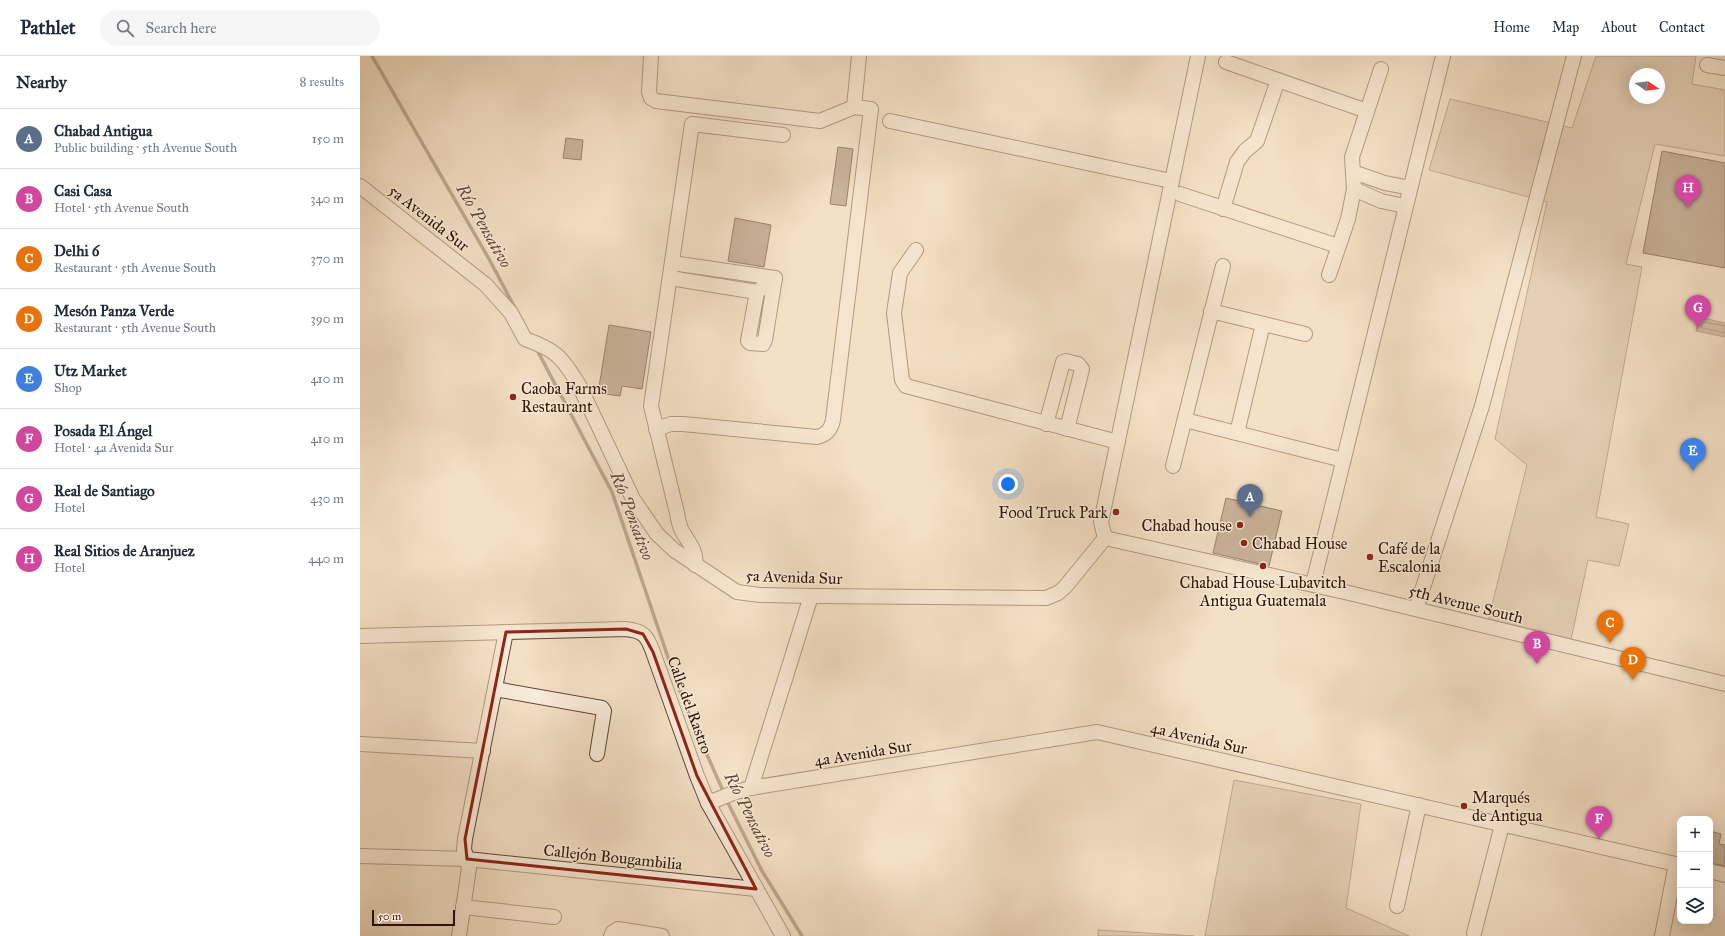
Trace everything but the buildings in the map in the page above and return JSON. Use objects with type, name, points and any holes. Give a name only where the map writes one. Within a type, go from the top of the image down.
[{"type":"street","points":[[651,56],[649,92],[651,98],[656,100],[820,121],[854,107],[871,109],[833,420],[830,428],[825,434],[817,437],[683,424],[671,424],[656,429]]},
{"type":"street","points":[[854,107],[859,56]]},
{"type":"street","points":[[1105,538],[1101,522],[1198,56]]},
{"type":"street","points":[[1312,584],[1443,56]]},
{"type":"street","points":[[1416,609],[1482,406],[1574,56]]},
{"type":"street","points":[[1226,62],[1367,111]]},
{"type":"street","points":[[1707,65],[1725,68]]},
{"type":"street","points":[[1329,275],[1348,219],[1354,189],[1352,157],[1381,69]]},
{"type":"street","points":[[1222,209],[1237,162],[1245,151],[1257,141],[1278,80]]},
{"type":"street","points":[[890,121],[1171,181]]},
{"type":"street","points":[[695,565],[696,559],[694,552],[681,528],[679,521],[651,406],[692,124],[783,135]]},
{"type":"street","points":[[1353,172],[1385,183],[1410,188]]},
{"type":"street","name":"5a Avenida Sur","points":[[360,186],[486,284],[511,313],[525,339],[544,346],[558,356],[569,369],[579,385],[640,512],[657,534],[674,550],[737,592],[760,595],[811,596],[1046,598],[1058,593],[1065,587],[1105,538]]},
{"type":"street","points":[[1354,189],[1381,201],[1405,206]]},
{"type":"street","points":[[1180,194],[1338,246]]},
{"type":"street","points":[[916,250],[900,273],[894,313],[902,380],[906,386],[1118,442]]},
{"type":"street","points":[[672,263],[775,278]]},
{"type":"street","points":[[1173,466],[1222,266]]},
{"type":"street","points":[[670,278],[757,292]]},
{"type":"street","points":[[775,278],[765,340],[763,344],[750,343],[748,341],[757,292],[775,278]]},
{"type":"street","points":[[1211,312],[1305,334]]},
{"type":"street","points":[[1238,433],[1263,324]]},
{"type":"street","points":[[1046,424],[1063,362],[1066,361],[1078,364],[1082,369],[1066,429]]},
{"type":"street","points":[[1185,420],[1343,460]]},
{"type":"street","name":"5th Avenue South","points":[[1105,538],[1312,584],[1725,684]]},
{"type":"street","points":[[755,783],[811,596]]},
{"type":"street","name":"Calle del Rastro","points":[[506,632],[626,629],[636,630],[643,634],[653,652],[697,776],[712,801],[756,889],[783,936]]},
{"type":"street","points":[[360,636],[506,632],[465,839],[464,849],[469,868],[459,936]]},
{"type":"street","points":[[495,689],[602,708],[604,711],[597,754]]},
{"type":"street","name":"4a Avenida Sur","points":[[712,801],[755,783],[1098,732],[1677,864]]},
{"type":"street","points":[[360,744],[483,751]]},
{"type":"street","points":[[1397,906],[1419,806]]},
{"type":"street","points":[[1474,933],[1502,825]]},
{"type":"street","name":"Callejón Bougambilia","points":[[360,856],[467,858],[756,889]]},
{"type":"street","points":[[1662,936],[1677,868]]},
{"type":"street","points":[[1713,872],[1725,875]]},
{"type":"street","points":[[463,907],[554,917]]},
{"type":"street","points":[[615,932],[662,936]]},
{"type":"highlighted area","points":[[626,629],[643,634],[653,652],[697,776],[756,889],[467,859],[465,839],[506,632]]},
{"type":"shaded area","points":[[1596,56],[1696,56],[1692,84],[1725,90],[1725,156],[1655,144],[1626,264],[1642,267],[1596,517],[1629,524],[1619,566],[1588,560],[1570,644],[1487,625],[1527,465],[1495,439],[1547,202],[1429,170],[1450,99],[1572,128]]},
{"type":"shaded area","points":[[1234,780],[1361,804],[1346,908],[1409,936],[1205,936]]},
{"type":"shaded area","points":[[1098,930],[1194,936],[1098,936]]},
{"type":"water","points":[[1699,317],[1725,323],[1725,337],[1696,331]]},
{"type":"waterway","name":"Río Pensativo","points":[[372,56],[489,259],[515,308]]},
{"type":"waterway","name":"Río Pensativo","points":[[536,348],[612,492],[673,672],[688,712],[724,793]]},
{"type":"waterway","name":"Río Pensativo","points":[[726,799],[762,871],[802,936]]},
{"type":"place","name":"Real Sitios de Aranjuez","points":[[1688,208]]},
{"type":"place","name":"Real de Santiago","points":[[1698,328]]},
{"type":"place","name":"Caoba Farms Restaurant","points":[[513,397]]},
{"type":"place","name":"Utz Market","points":[[1693,471]]},
{"type":"place","name":"Food Truck Park","points":[[1116,512]]},
{"type":"place","name":"Chabad Antigua","points":[[1250,517]]},
{"type":"place","name":"Chabad house","points":[[1240,525]]},
{"type":"place","name":"Chabad House","points":[[1244,543]]},
{"type":"place","name":"Café de la Escalonia","points":[[1370,557]]},
{"type":"place","name":"Chabad House Lubavitch Antigua Guatemala","points":[[1263,566]]},
{"type":"place","name":"Delhi 6","points":[[1610,643]]},
{"type":"place","name":"Casi Casa","points":[[1537,664]]},
{"type":"place","name":"Mesón Panza Verde","points":[[1633,680]]},
{"type":"place","name":"Marqués de Antigua","points":[[1464,806]]},
{"type":"place","name":"Posada El Ángel","points":[[1599,839]]}]
